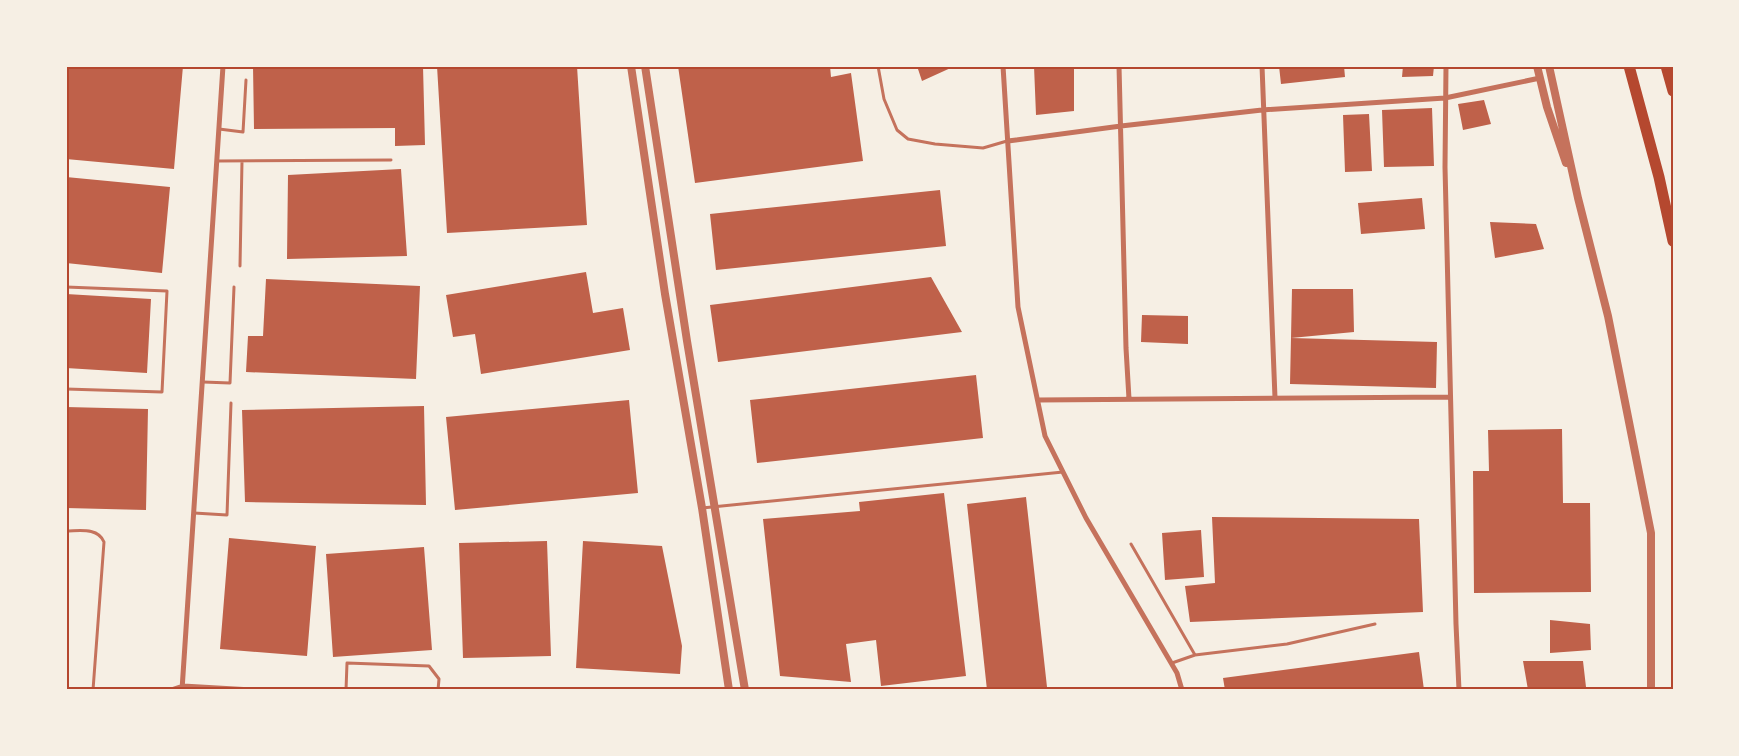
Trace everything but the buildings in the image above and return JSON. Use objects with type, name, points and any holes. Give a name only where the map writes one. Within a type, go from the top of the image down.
[{"type":"highway","points":[[1629,66],[1659,177],[1673,241]]},
{"type":"highway","points":[[1666,66],[1673,91]]},
{"type":"street","points":[[182,688],[223,66]]},
{"type":"street","points":[[631,66],[673,343],[702,508],[729,690]]},
{"type":"street","points":[[645,66],[714,507],[745,690]]},
{"type":"street","points":[[1003,66],[1018,307],[1046,436],[1086,518],[1177,673],[1182,690]]},
{"type":"street","points":[[1119,66],[1129,399]]},
{"type":"street","points":[[1262,66],[1262,110],[1275,398]]},
{"type":"street","points":[[1446,66],[1445,167],[1459,690]]},
{"type":"street","points":[[1537,66],[1547,107],[1578,198]]},
{"type":"street","points":[[1549,66],[1578,198],[1608,316],[1651,533],[1651,690]]},
{"type":"street","points":[[1008,141],[1262,110],[1445,98],[1540,78]]},
{"type":"street","points":[[1038,400],[1450,397]]},
{"type":"street","points":[[171,690],[182,688],[252,690]]},
{"type":"lane","points":[[878,66],[884,99],[897,130],[908,139],[935,144],[983,148],[1008,141]]},
{"type":"lane","points":[[219,130],[243,132],[246,80]]},
{"type":"lane","points":[[217,161],[392,160]]},
{"type":"lane","points":[[240,266],[242,161]]},
{"type":"lane","points":[[66,287],[167,291],[162,392],[66,389]]},
{"type":"lane","points":[[202,382],[230,383],[234,287]]},
{"type":"lane","points":[[194,513],[227,515],[231,403]]},
{"type":"lane","points":[[702,508],[1062,472]]},
{"type":"lane","points":[[66,531],[95,531],[100,534],[104,542],[93,690]]},
{"type":"lane","points":[[1131,544],[1195,655]]},
{"type":"lane","points":[[1171,663],[1195,655],[1287,644],[1375,624]]},
{"type":"lane","points":[[346,690],[347,663],[429,666],[439,679],[438,690]]}]
